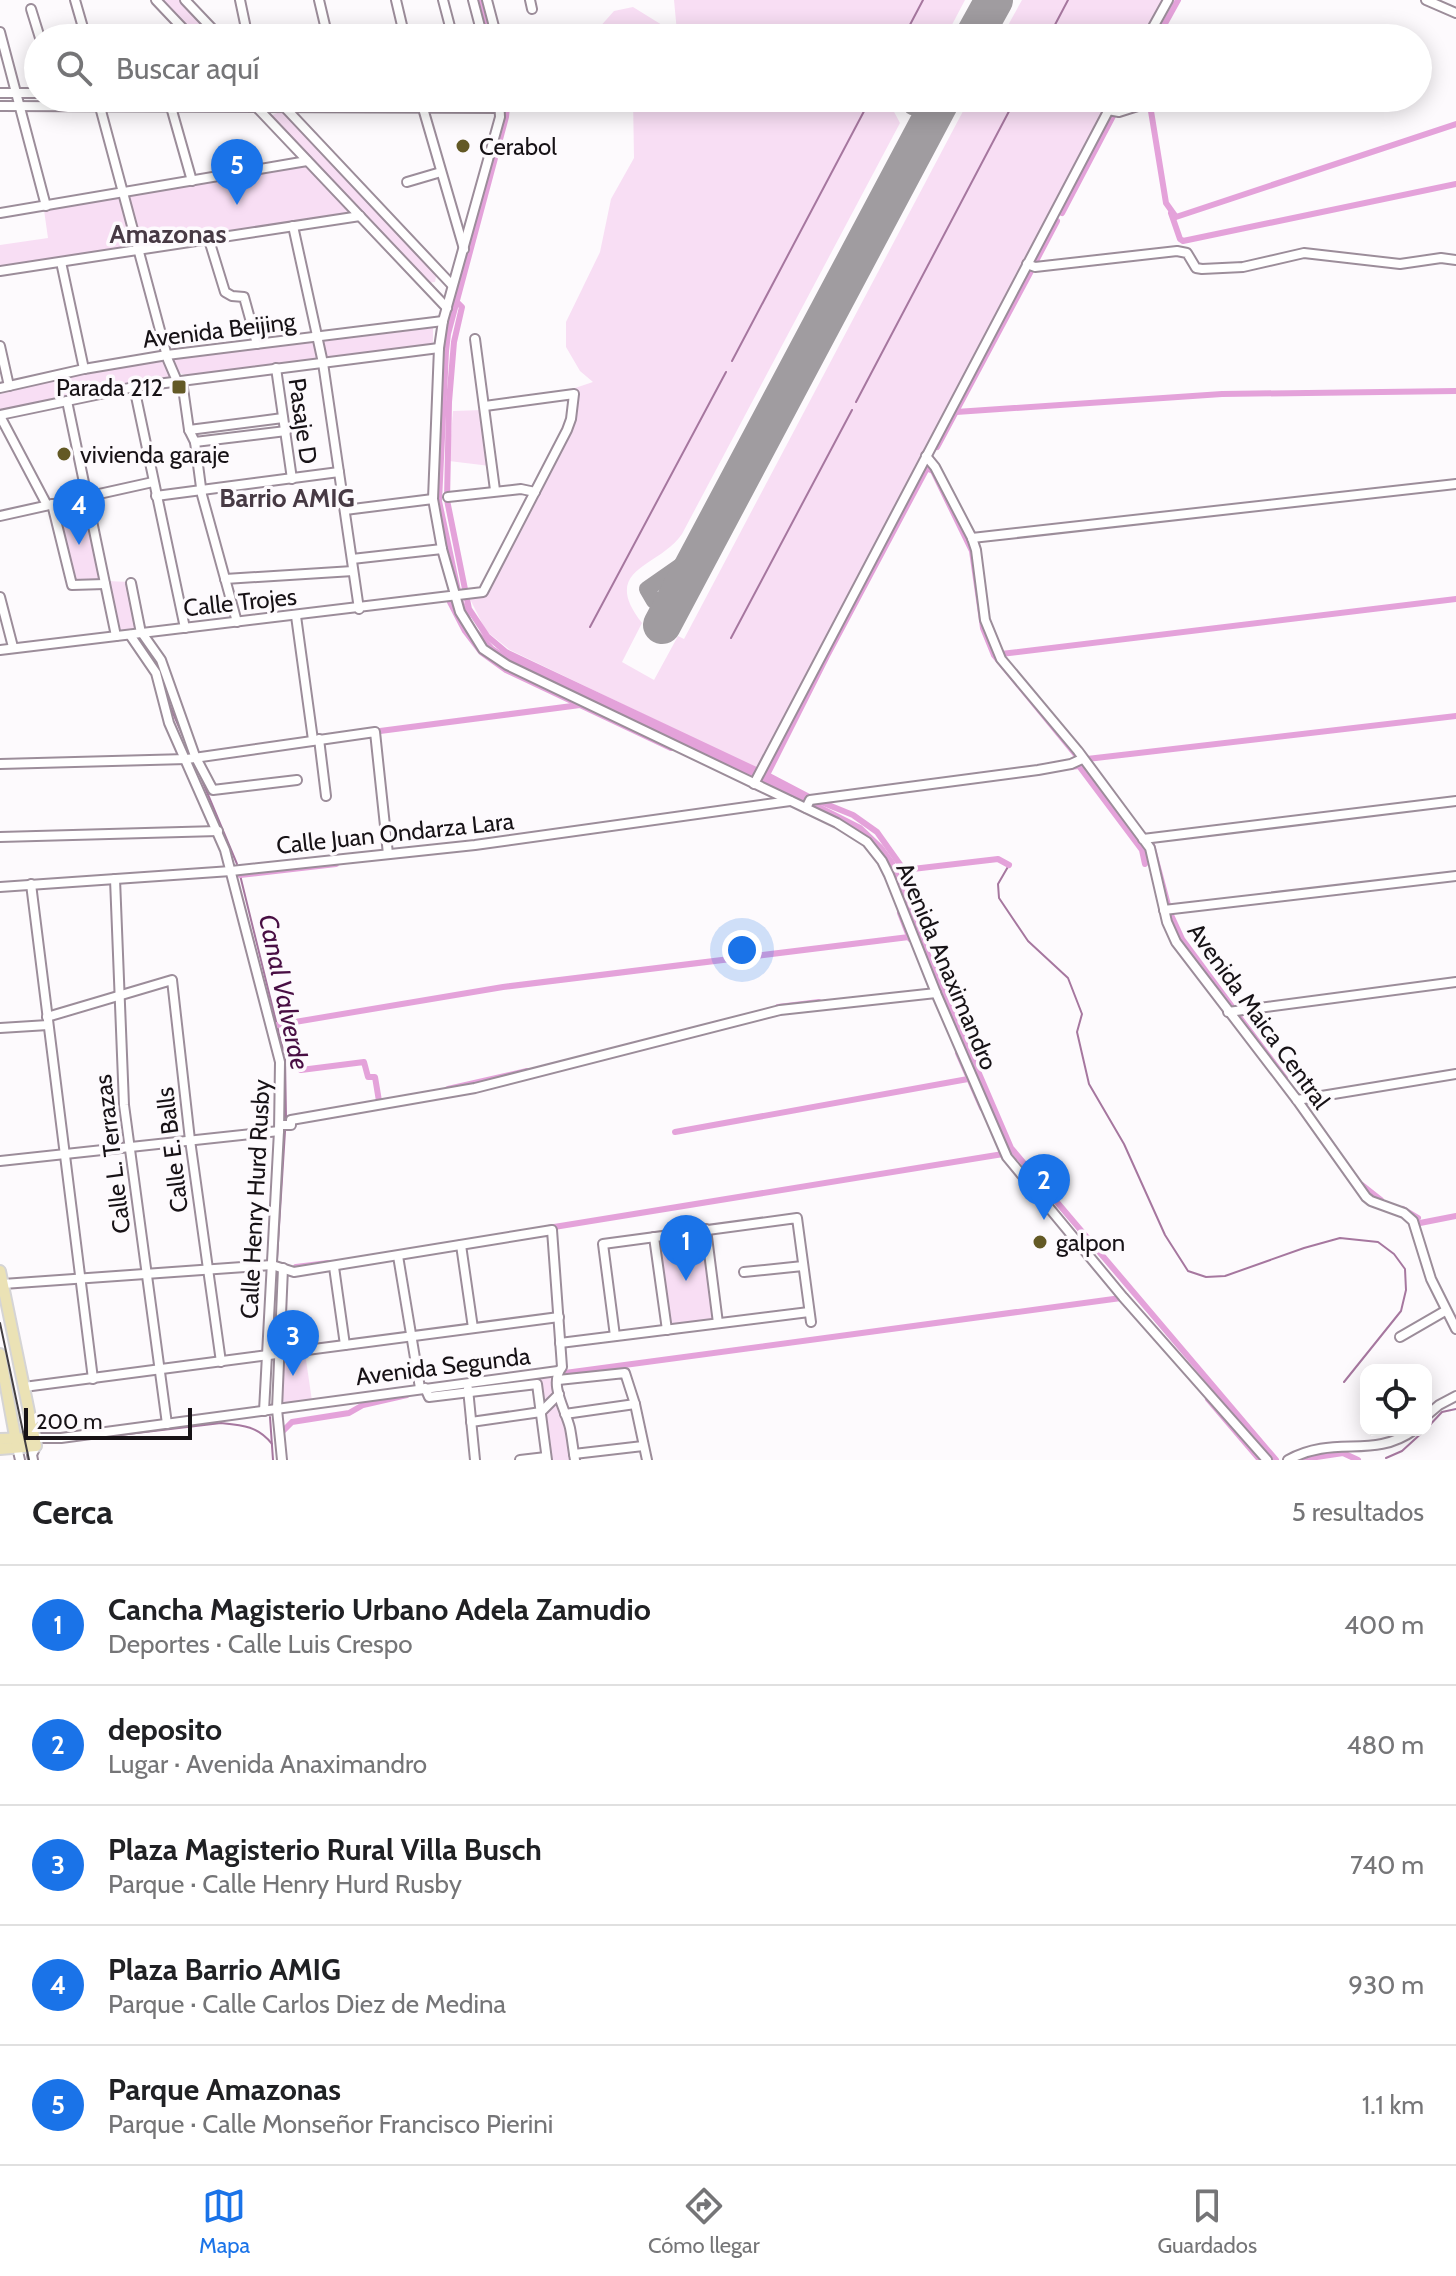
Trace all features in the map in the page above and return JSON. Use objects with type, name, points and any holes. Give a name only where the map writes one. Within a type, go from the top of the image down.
[{"type":"main road","points":[[0,1271],[35,1442]]},
{"type":"main road","points":[[0,1354],[17,1442]]},
{"type":"main road","name":"Avenida Segunda","points":[[0,1439],[35,1442]]},
{"type":"main road","name":"Avenida Segunda","points":[[0,1449],[17,1442]]},
{"type":"street","points":[[75,0],[82,24]]},
{"type":"street","points":[[156,0],[179,24]]},
{"type":"street","points":[[185,0],[208,24]]},
{"type":"street","points":[[240,0],[245,24]]},
{"type":"street","points":[[319,0],[325,24]]},
{"type":"street","points":[[396,0],[402,24]]},
{"type":"street","points":[[443,0],[449,24]]},
{"type":"street","points":[[473,0],[479,24]]},
{"type":"street","points":[[487,0],[493,24]]},
{"type":"street","points":[[1155,24],[1168,0]]},
{"type":"street","points":[[1426,0],[1456,13]]},
{"type":"street","points":[[31,9],[36,24]]},
{"type":"street","points":[[0,32],[46,206]]},
{"type":"street","points":[[0,93],[24,93]]},
{"type":"street","points":[[0,106],[24,107]]},
{"type":"street","points":[[102,112],[167,355],[180,381],[189,430],[195,442],[202,489],[237,622]]},
{"type":"street","points":[[172,112],[192,181]]},
{"type":"street","points":[[262,112],[447,308]]},
{"type":"street","points":[[290,112],[452,285]]},
{"type":"street","points":[[424,112],[464,249]]},
{"type":"street","name":"Avenida Anaximandro","points":[[501,112],[452,285],[439,348],[433,499],[442,549],[467,627],[491,656],[756,779],[856,834],[875,851],[889,875],[1007,1157],[1123,1297],[1267,1460]]},
{"type":"street","points":[[756,779],[1107,112]]},
{"type":"street","points":[[0,213],[307,161]]},
{"type":"street","points":[[407,182],[441,172]]},
{"type":"street","points":[[0,271],[360,216]]},
{"type":"street","points":[[293,226],[323,363],[359,609]]},
{"type":"street","points":[[209,240],[225,292],[244,297],[257,344]]},
{"type":"street","points":[[1027,264],[1035,267],[1177,251],[1187,253],[1196,268],[1202,269],[1243,267],[1304,253],[1400,264],[1441,258],[1456,260]]},
{"type":"street","points":[[61,262],[84,369]]},
{"type":"street","name":"Avenida Beijing","points":[[4,387],[167,355],[443,321]]},
{"type":"street","points":[[475,339],[495,490]]},
{"type":"street","points":[[0,346],[4,387]]},
{"type":"street","name":"Avenida Beijing","points":[[0,416],[134,387],[439,348]]},
{"type":"street","name":"Pasaje D","points":[[276,368],[292,479]]},
{"type":"street","points":[[134,387],[185,628]]},
{"type":"street","points":[[448,497],[495,490],[535,492],[567,430],[574,394],[485,406]]},
{"type":"street","points":[[67,401],[116,636]]},
{"type":"street","points":[[0,416],[49,504],[72,585],[105,584]]},
{"type":"street","points":[[189,430],[283,418]]},
{"type":"street","points":[[195,442],[286,431]]},
{"type":"street","name":"Avenida Maica Central","points":[[926,456],[935,467],[972,538],[985,620],[996,651],[1143,839],[1153,856],[1164,910],[1176,942],[1297,1100],[1366,1197],[1404,1213],[1413,1221],[1431,1279],[1456,1329]]},
{"type":"street","points":[[156,496],[339,472]]},
{"type":"street","points":[[0,516],[153,482]]},
{"type":"street","points":[[972,538],[1456,484]]},
{"type":"street","name":"Calle Trojes","points":[[0,650],[483,592],[535,492]]},
{"type":"street","points":[[345,510],[433,499]]},
{"type":"street","points":[[352,559],[442,549]]},
{"type":"street","points":[[225,579],[353,571]]},
{"type":"street","points":[[131,583],[141,633]]},
{"type":"street","points":[[0,597],[13,647]]},
{"type":"street","points":[[296,616],[326,796]]},
{"type":"street","name":"Calle Henry Hurd Rusby","points":[[141,633],[166,670],[191,757],[231,871],[280,1062],[280,1128],[264,1411]]},
{"type":"street","name":"Calle Henry Hurd Rusby","points":[[130,635],[156,673],[169,723],[213,790],[297,780]]},
{"type":"street","points":[[0,764],[191,757],[375,732],[388,854]]},
{"type":"street","points":[[807,806],[1038,770],[1082,759]]},
{"type":"street","name":"Calle Juan Ondarza Lara","points":[[0,887],[231,871],[388,854],[569,833],[793,800]]},
{"type":"street","points":[[1143,839],[1456,801]]},
{"type":"street","points":[[0,837],[218,831]]},
{"type":"street","points":[[1164,910],[1456,876]]},
{"type":"street","name":"Calle L. Terrazas","points":[[115,879],[124,1105],[167,1424]]},
{"type":"street","points":[[31,884],[93,1379]]},
{"type":"street","name":"Calle E. Balls","points":[[118,996],[172,980],[190,1140],[221,1362]]},
{"type":"street","points":[[1228,1012],[1456,982]]},
{"type":"street","points":[[0,1161],[280,1128],[291,1123],[475,1088],[780,1010],[936,993]]},
{"type":"street","points":[[0,1028],[48,1021],[118,996]]},
{"type":"street","points":[[1297,1100],[1456,1074]]},
{"type":"street","points":[[560,1343],[718,1323],[810,1317],[797,1218],[603,1244],[615,1336]]},
{"type":"street","points":[[706,1229],[718,1323]]},
{"type":"street","points":[[3,1284],[272,1265],[294,1272],[552,1230],[562,1367],[558,1376],[559,1394],[574,1457],[643,1446]]},
{"type":"street","points":[[654,1237],[667,1330]]},
{"type":"street","points":[[461,1245],[473,1328]]},
{"type":"street","points":[[398,1256],[422,1388]]},
{"type":"street","points":[[744,1272],[803,1266]]},
{"type":"street","points":[[334,1267],[345,1345]]},
{"type":"street","name":"Calle Henry Hurd Rusby","points":[[282,1460],[277,1409],[283,1268]]},
{"type":"street","points":[[1400,1337],[1445,1311]]},
{"type":"street","points":[[24,1387],[559,1317]]},
{"type":"street","name":"Avenida Segunda","points":[[35,1442],[422,1388],[429,1397],[468,1388],[558,1376],[625,1373],[635,1404]]},
{"type":"street","points":[[475,1460],[468,1388],[537,1384],[547,1458],[520,1460]]},
{"type":"street","points":[[471,1422],[541,1412],[559,1394]]},
{"type":"street","points":[[1432,1411],[1456,1396]]},
{"type":"street","points":[[565,1414],[635,1404],[647,1460]]},
{"type":"street","points":[[1288,1460],[1333,1450],[1372,1456],[1398,1445],[1408,1436]]},
{"type":"street","points":[[17,1442],[20,1460]]},
{"type":"street","points":[[33,1460],[35,1442]]},
{"type":"shaded area","points":[[160,0],[181,0],[204,24],[183,24]]},
{"type":"shaded area","points":[[674,0],[965,0],[952,24],[676,24]]},
{"type":"shaded area","points":[[1022,0],[1163,0],[1150,24],[1009,24]]},
{"type":"shaded area","points":[[633,7],[660,24],[602,24],[614,11]]},
{"type":"shaded area","points":[[633,112],[894,112],[900,123],[682,534],[630,580],[627,591],[630,605],[642,623],[622,662],[654,680],[678,636],[684,639],[963,112],[1104,112],[758,769],[510,650],[486,631],[470,599],[486,594],[572,425],[575,388],[593,382],[580,371],[566,347],[566,322],[600,252],[611,199],[634,158]]},
{"type":"shaded area","points":[[286,113],[437,272],[435,282],[428,283],[272,120],[272,115]]},
{"type":"shaded area","points":[[305,166],[311,168],[351,211],[347,215],[141,246],[129,195]]},
{"type":"shaded area","points":[[119,197],[135,247],[0,268],[0,245],[48,238],[44,210]]},
{"type":"shaded area","points":[[433,328],[433,344],[185,375],[177,372],[171,359]]},
{"type":"shaded area","points":[[164,359],[171,378],[0,410],[0,394],[85,373]]},
{"type":"shaded area","points":[[483,410],[490,466],[449,461],[453,411]]},
{"type":"shaded area","points":[[79,502],[84,505],[101,576],[97,581],[74,579],[56,509]]},
{"type":"shaded area","points":[[107,581],[129,582],[134,630],[118,630]]},
{"type":"shaded area","points":[[701,1234],[714,1320],[668,1326],[658,1241]]},
{"type":"shaded area","points":[[305,1353],[312,1401],[280,1404],[281,1360],[284,1356]]},
{"type":"shaded area","points":[[555,1378],[556,1403],[567,1430],[571,1460],[550,1460],[539,1379]]},
{"type":"waterway","points":[[481,0],[488,24]]},
{"type":"waterway","points":[[910,24],[923,0]]},
{"type":"waterway","points":[[1055,24],[1068,0]]},
{"type":"waterway","points":[[1165,24],[1178,0]]},
{"type":"waterway","points":[[468,619],[460,600],[439,501],[446,351],[507,112]]},
{"type":"waterway","points":[[732,361],[864,112]]},
{"type":"waterway","points":[[856,402],[1009,112]]},
{"type":"waterway","points":[[1151,112],[1166,203],[1176,217],[1456,124]]},
{"type":"waterway","points":[[1062,213],[1113,116]]},
{"type":"waterway","points":[[1171,213],[1183,241],[1456,184]]},
{"type":"waterway","points":[[1036,261],[1057,221]]},
{"type":"waterway","points":[[937,447],[1031,271]]},
{"type":"waterway","points":[[457,302],[462,307],[454,342],[449,402],[447,500],[469,609],[487,636],[506,652],[756,770]]},
{"type":"waterway","points":[[590,627],[726,372]]},
{"type":"waterway","points":[[956,412],[1222,394],[1456,391]]},
{"type":"waterway","points":[[731,638],[852,410]]},
{"type":"waterway","points":[[809,797],[767,775],[927,468],[933,471],[972,551],[983,628],[994,655],[1077,756]]},
{"type":"waterway","points":[[1001,654],[1456,599]]},
{"type":"waterway","points":[[450,602],[465,631],[481,652],[506,670],[671,748]]},
{"type":"waterway","points":[[476,632],[504,657],[753,774]]},
{"type":"waterway","name":"Canal Valverde","points":[[140,641],[156,659]]},
{"type":"waterway","name":"Canal Valverde","points":[[160,669],[170,706],[190,753]]},
{"type":"waterway","points":[[380,731],[580,705]]},
{"type":"waterway","points":[[1090,763],[1087,759],[1456,716]]},
{"type":"waterway","name":"Canal Valverde","points":[[196,766],[237,864]]},
{"type":"waterway","points":[[1070,767],[1079,766],[1142,850],[1145,864]]},
{"type":"waterway","points":[[763,779],[860,828],[881,848],[892,863],[1011,1148],[1276,1460]]},
{"type":"waterway","points":[[821,802],[853,815],[877,832],[904,870],[998,859],[1009,865]]},
{"type":"waterway","points":[[1151,841],[1168,905]]},
{"type":"waterway","points":[[240,875],[336,864]]},
{"type":"waterway","points":[[1009,865],[998,884],[999,898],[1028,941],[1068,978],[1082,1014],[1077,1032],[1089,1084],[1124,1144],[1165,1235],[1188,1271],[1206,1277],[1225,1276],[1340,1238],[1378,1242],[1394,1254],[1405,1269],[1406,1290],[1401,1311],[1344,1382]]},
{"type":"waterway","name":"Canal Valverde","points":[[240,875],[285,1058],[286,1118]]},
{"type":"waterway","points":[[900,913],[910,939]]},
{"type":"waterway","points":[[1171,915],[1182,939],[1233,1008]]},
{"type":"waterway","points":[[277,1025],[503,987],[909,937]]},
{"type":"waterway","points":[[778,1007],[819,1002]]},
{"type":"waterway","points":[[1237,1014],[1285,1078]]},
{"type":"waterway","points":[[958,1053],[982,1108]]},
{"type":"waterway","points":[[301,1070],[364,1062],[368,1077],[375,1077],[379,1101]]},
{"type":"waterway","points":[[448,1089],[527,1071]]},
{"type":"waterway","points":[[675,1132],[968,1079]]},
{"type":"waterway","name":"Canal Valverde","points":[[277,1259],[285,1131]]},
{"type":"waterway","points":[[548,1228],[1003,1154],[1005,1157]]},
{"type":"waterway","points":[[1362,1185],[1381,1200]]},
{"type":"waterway","points":[[1403,1209],[1418,1218]]},
{"type":"waterway","points":[[1420,1223],[1456,1216]]},
{"type":"waterway","points":[[296,1267],[328,1263]]},
{"type":"waterway","points":[[565,1373],[1121,1298]]},
{"type":"waterway","points":[[283,1431],[292,1422],[349,1413],[363,1405],[407,1395]]},
{"type":"waterway","points":[[1208,1399],[1260,1460]]},
{"type":"waterway","points":[[1432,1423],[1442,1412],[1456,1409]]},
{"type":"waterway","name":"Canal Valverde","points":[[270,1417],[273,1460]]},
{"type":"waterway","points":[[61,1442],[221,1423],[255,1430],[272,1444]]},
{"type":"waterway","points":[[1386,1458],[1402,1451],[1418,1436]]},
{"type":"waterway","points":[[1297,1460],[1343,1453],[1358,1460]]},
{"type":"taxiway","points":[[654,601],[647,589],[700,552]]},
{"type":"runway","points":[[981,24],[994,0]]},
{"type":"runway","points":[[662,625],[935,112]]},
{"type":"tram line","points":[[0,1323],[29,1460]]},
{"type":"place","name":"Cerabol","points":[[463,146]]},
{"type":"place","name":"Parque Amazonas","points":[[237,205]]},
{"type":"place","name":"Parada 212","points":[[179,387]]},
{"type":"place","name":"vivienda garaje","points":[[64,454]]},
{"type":"place","name":"Plaza Barrio AMIG","points":[[79,545]]},
{"type":"place","name":"deposito","points":[[1044,1220]]},
{"type":"place","name":"galpon","points":[[1040,1242]]},
{"type":"place","name":"Cancha Magisterio Urbano Adela Zamudio","points":[[686,1281]]},
{"type":"place","name":"Plaza Magisterio Rural Villa Busch","points":[[293,1376]]},
{"type":"district","name":"Amazonas","points":[[168,234]]},
{"type":"district","name":"Barrio AMIG","points":[[287,498]]}]
